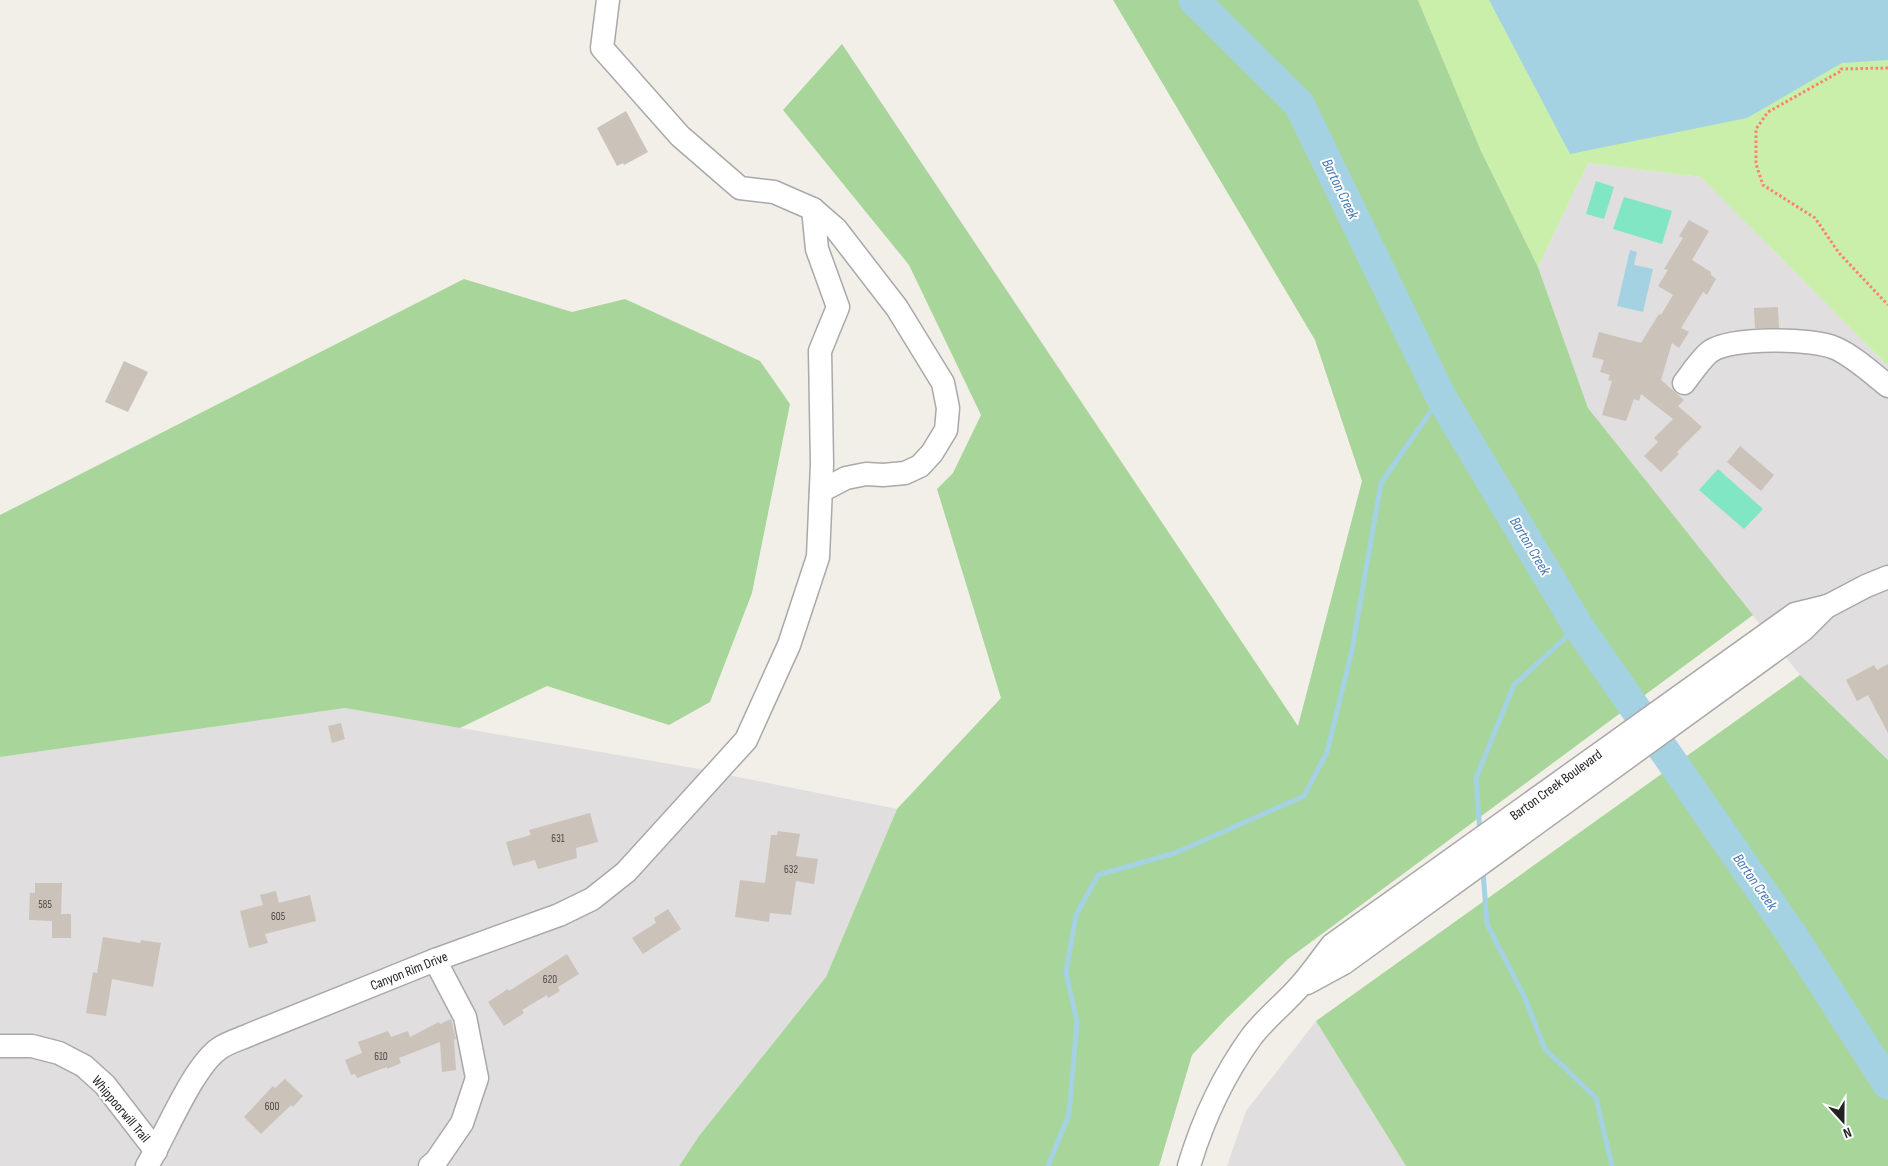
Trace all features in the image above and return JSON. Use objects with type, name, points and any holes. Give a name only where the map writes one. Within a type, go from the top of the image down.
[{"type":"street","points":[[608,0],[602,48],[680,136],[740,188],[774,192],[812,209],[836,230],[896,308],[943,383],[948,408],[946,430],[932,453],[920,466],[905,473],[866,474],[846,478],[821,491]]},
{"type":"street","name":"Canyon Rim Drive","points":[[152,1159],[180,1103],[202,1067],[220,1048],[435,960],[559,915],[592,899],[626,872],[746,740],[789,645],[818,557],[821,491],[820,351],[838,307],[817,249],[812,209]]},
{"type":"street","points":[[1684,383],[1710,351],[1728,344],[1788,340],[1835,348],[1888,386]]},
{"type":"street","name":"Barton Creek Boulevard","points":[[1189,1166],[1206,1114],[1230,1068],[1252,1036],[1299,987],[1338,954],[1799,622],[1866,586],[1888,577]]},
{"type":"street","points":[[430,1166],[436,1161],[462,1123],[477,1078],[465,1017],[435,960]]},
{"type":"street","name":"Whippoorwill Trail","points":[[0,1046],[32,1046],[59,1053],[84,1066],[105,1086],[152,1159]]},
{"type":"path","points":[[1888,68],[1841,69],[1841,71],[1768,112],[1756,129],[1756,164],[1763,184],[1815,218],[1839,253],[1888,305]]},
{"type":"shaded area","points":[[1588,163],[1701,177],[1888,366],[1888,760],[1800,675],[1588,408],[1538,267]]},
{"type":"shaded area","points":[[345,708],[699,769],[897,809],[826,977],[699,1136],[679,1166],[0,1166],[0,757]]},
{"type":"shaded area","points":[[1316,1021],[1406,1166],[1227,1166],[1246,1111]]},
{"type":"green space","points":[[1113,0],[1418,0],[1481,151],[1538,267],[1588,408],[1753,615],[1288,959],[1192,1055],[1159,1166],[679,1166],[699,1136],[826,977],[897,809],[1001,698],[937,489],[953,473],[981,415],[909,265],[783,110],[842,44],[1298,726],[1362,481],[1315,340]]},
{"type":"green space","points":[[1418,0],[1888,0],[1888,366],[1701,177],[1588,163],[1538,267],[1481,151]]},
{"type":"green space","points":[[1596,181],[1614,187],[1604,219],[1586,214]]},
{"type":"green space","points":[[1624,197],[1672,211],[1662,244],[1613,229]]},
{"type":"green space","points":[[464,279],[572,312],[625,299],[760,361],[790,404],[752,593],[710,702],[669,725],[547,686],[460,728],[345,708],[0,757],[0,515]]},
{"type":"green space","points":[[1718,469],[1763,509],[1744,529],[1699,490]]},
{"type":"green space","points":[[1800,675],[1888,760],[1888,1166],[1406,1166],[1316,1021]]},
{"type":"water","points":[[1489,0],[1888,0],[1888,60],[1842,63],[1747,118],[1570,154]]},
{"type":"water","points":[[1630,250],[1637,252],[1634,265],[1653,269],[1643,312],[1617,306]]},
{"type":"building","points":[[626,111],[648,152],[624,165],[623,163],[617,166],[597,128]]},
{"type":"building","points":[[1689,220],[1709,231],[1692,260],[1711,272],[1711,275],[1716,279],[1707,295],[1703,292],[1681,328],[1689,332],[1679,348],[1672,343],[1661,380],[1684,400],[1678,406],[1702,427],[1677,452],[1679,454],[1661,472],[1644,456],[1658,442],[1654,438],[1673,419],[1641,394],[1639,401],[1634,399],[1626,421],[1602,415],[1612,381],[1608,380],[1610,375],[1600,372],[1604,360],[1592,357],[1599,332],[1641,343],[1659,314],[1661,315],[1673,295],[1658,286],[1668,270],[1664,269],[1683,238],[1679,236]]},
{"type":"building","points":[[1778,307],[1779,328],[1755,328],[1754,308]]},
{"type":"building","points":[[124,361],[148,372],[128,412],[105,402]]},
{"type":"building","points":[[1740,446],[1774,475],[1761,491],[1727,462]]},
{"type":"building","points":[[1888,664],[1888,733],[1868,695],[1857,701],[1846,680],[1874,665],[1877,670]]},
{"type":"building","points":[[341,723],[345,739],[332,743],[328,726]]},
{"type":"building","points":[[590,813],[598,842],[576,848],[577,858],[538,869],[535,860],[513,866],[506,842],[531,835],[529,830]]},
{"type":"building","points":[[778,831],[800,834],[796,856],[818,859],[814,884],[796,881],[791,915],[770,913],[769,922],[735,917],[740,880],[765,883],[771,835],[777,835]]},
{"type":"building","points":[[35,883],[62,883],[61,914],[71,914],[71,938],[52,938],[52,921],[29,920],[30,893],[35,893]]},
{"type":"building","points":[[276,891],[279,903],[310,895],[316,921],[265,934],[268,943],[249,948],[240,911],[263,905],[260,895]]},
{"type":"building","points":[[668,909],[681,929],[643,954],[632,938],[656,923],[654,918]]},
{"type":"building","points":[[103,937],[140,943],[141,940],[161,943],[153,987],[112,979],[106,1016],[86,1013],[93,972],[97,973]]},
{"type":"building","points":[[567,954],[579,974],[558,987],[560,991],[548,998],[547,995],[522,1010],[524,1013],[504,1026],[488,1002],[508,989],[509,991]]},
{"type":"building","points":[[451,1019],[456,1039],[454,1040],[456,1070],[442,1072],[440,1042],[399,1058],[401,1063],[387,1069],[387,1067],[357,1078],[355,1074],[351,1075],[345,1060],[362,1053],[358,1042],[388,1031],[391,1037],[408,1031],[410,1037],[439,1022],[440,1024]]},
{"type":"building","points":[[285,1079],[303,1096],[261,1134],[244,1117],[273,1086],[275,1088]]},
{"type":"waterway","name":"Barton Creek","points":[[1194,0],[1299,104],[1441,397],[1578,626],[1792,935],[1888,1084]]},
{"type":"waterway","points":[[1048,1166],[1069,1114],[1077,1022],[1066,972],[1076,915],[1098,875],[1175,853],[1304,796],[1327,752],[1352,650],[1381,483],[1441,397]]},
{"type":"waterway","points":[[1480,833],[1476,778],[1514,685],[1578,626]]},
{"type":"waterway","points":[[1483,871],[1487,924],[1524,996],[1545,1049],[1596,1098],[1612,1166]]}]
